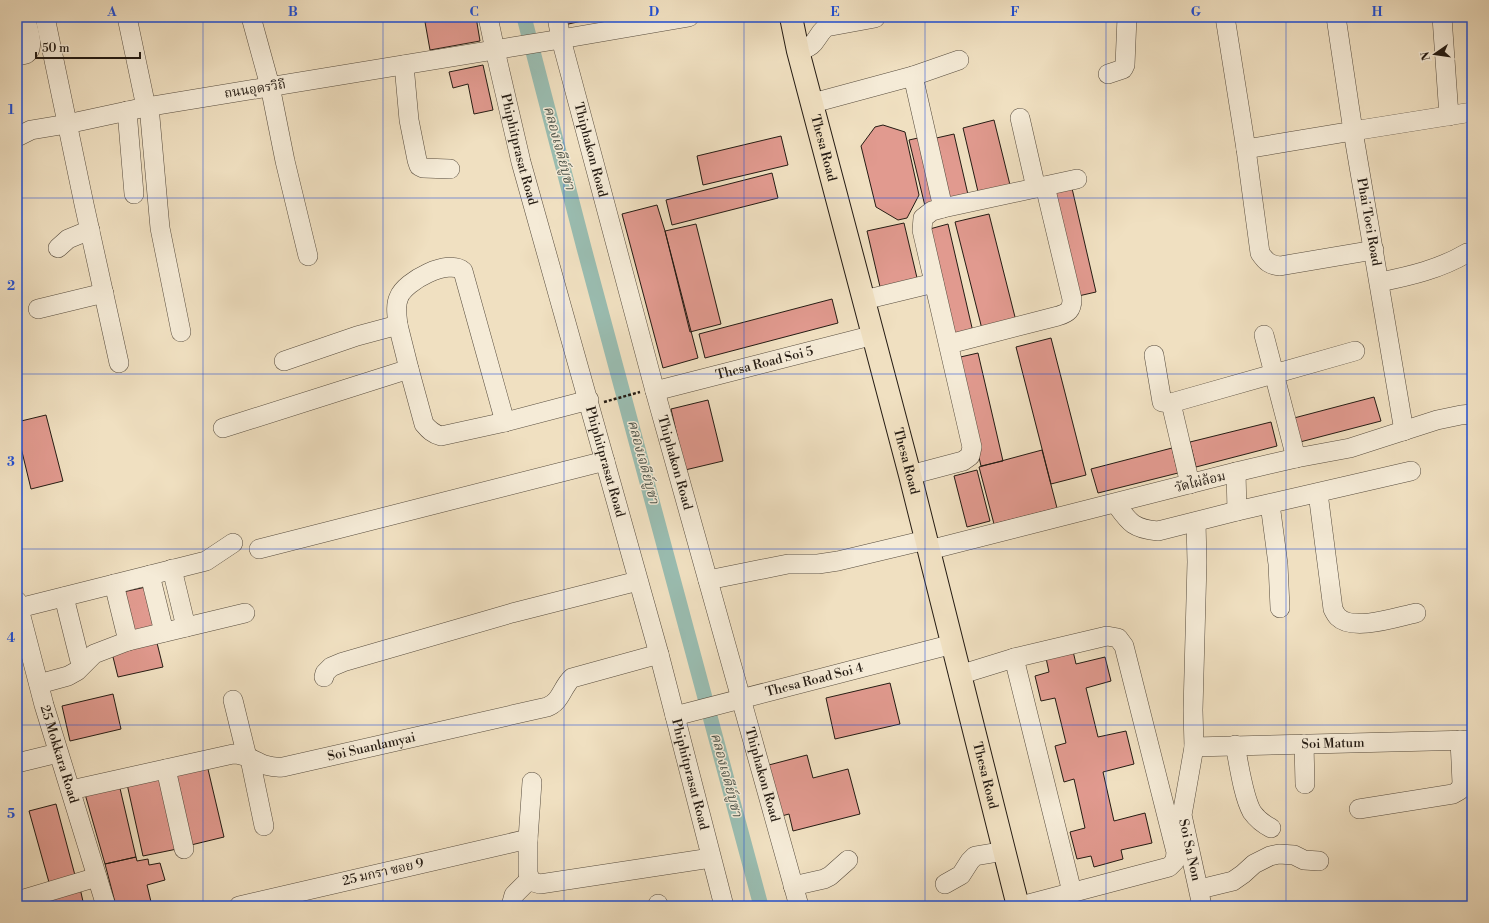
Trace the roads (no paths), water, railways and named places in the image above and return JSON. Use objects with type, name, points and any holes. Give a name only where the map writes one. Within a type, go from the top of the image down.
[{"type":"main road","name":"Thesa Road","points":[[791,17],[798,51],[874,335],[928,545],[953,644],[959,675],[1018,906]]},
{"type":"street","points":[[17,56],[26,54],[30,50],[32,44],[25,17]]},
{"type":"street","points":[[45,17],[119,363]]},
{"type":"street","points":[[127,17],[148,106],[160,228],[181,332]]},
{"type":"street","points":[[251,17],[270,86],[285,161],[308,256]]},
{"type":"street","name":"Phiphitprasat Road","points":[[488,17],[503,49],[521,162],[597,401],[605,461],[659,654],[681,714],[711,858],[724,906]]},
{"type":"street","name":"Thiphakon Road","points":[[556,17],[655,391],[708,580],[734,700],[799,906]]},
{"type":"street","name":"ถนนอุดรวิถี","points":[[22,132],[67,124],[148,106],[503,49],[689,17]]},
{"type":"street","points":[[1108,74],[1118,72],[1123,69],[1127,17]]},
{"type":"street","points":[[1225,17],[1246,149],[1260,253],[1265,261],[1271,265],[1280,266],[1374,250]]},
{"type":"street","name":"Phai Toei Road","points":[[1336,17],[1353,131],[1380,282],[1404,431]]},
{"type":"street","points":[[1442,17],[1449,116]]},
{"type":"street","points":[[798,51],[811,47],[826,27],[874,18]]},
{"type":"street","points":[[812,103],[913,76],[959,60]]},
{"type":"street","points":[[404,65],[409,120],[419,166],[423,168],[450,168]]},
{"type":"street","points":[[913,76],[943,208]]},
{"type":"street","points":[[127,111],[134,194]]},
{"type":"street","points":[[1246,149],[1472,112]]},
{"type":"street","points":[[949,344],[1058,316],[1067,313],[1072,307],[1072,299],[1020,118]]},
{"type":"street","points":[[910,475],[963,461],[970,456],[972,447],[922,230],[923,218],[932,211],[943,208],[1077,179]]},
{"type":"street","points":[[58,248],[68,239],[90,230]]},
{"type":"street","points":[[1380,282],[1430,270],[1457,259],[1467,253]]},
{"type":"street","points":[[505,422],[463,271],[454,267],[440,269],[424,275],[406,288],[399,297],[397,310],[398,325],[424,424],[435,435],[449,435],[597,401]]},
{"type":"street","points":[[864,300],[934,283]]},
{"type":"street","points":[[38,309],[104,293]]},
{"type":"street","points":[[284,361],[363,334],[398,325]]},
{"type":"street","name":"Thesa Road Soi 5","points":[[655,391],[874,335]]},
{"type":"street","points":[[1264,335],[1296,458]]},
{"type":"street","points":[[1154,355],[1162,402],[1171,403],[1355,351]]},
{"type":"street","points":[[223,428],[409,370]]},
{"type":"street","points":[[1171,403],[1190,484]]},
{"type":"street","name":"วัดไผ่ล้อม","points":[[708,580],[788,564],[818,564],[928,545],[1116,504],[1236,472],[1296,458],[1350,448],[1437,420],[1472,414]]},
{"type":"street","points":[[259,549],[605,461]]},
{"type":"street","points":[[1116,504],[1130,523],[1146,531],[1158,532],[1237,511],[1411,471]]},
{"type":"street","points":[[1236,472],[1237,511]]},
{"type":"street","points":[[1318,493],[1333,609],[1338,617],[1347,622],[1360,624],[1416,613]]},
{"type":"street","points":[[1270,504],[1278,564],[1280,608]]},
{"type":"street","name":"Soi Sa Non","points":[[1196,522],[1197,562],[1193,710],[1194,747],[1182,815],[1201,898]]},
{"type":"street","points":[[18,604],[64,597],[206,561],[233,543]]},
{"type":"street","points":[[172,569],[186,627]]},
{"type":"street","points":[[150,575],[164,632]]},
{"type":"street","points":[[324,677],[325,673],[331,667],[343,662],[431,636],[638,581]]},
{"type":"street","points":[[114,584],[128,641]]},
{"type":"street","points":[[64,597],[81,665]]},
{"type":"street","name":"25 Mokkara Road","points":[[18,604],[58,752],[106,906]]},
{"type":"street","points":[[39,684],[68,676],[77,671],[81,665],[94,654],[128,641],[245,613]]},
{"type":"street","points":[[959,675],[1014,658],[1107,636],[1118,638],[1124,646],[1176,852],[1175,861],[1169,867],[1021,906]]},
{"type":"street","name":"Thesa Road Soi 4","points":[[681,714],[953,644]]},
{"type":"street","name":"Soi Suanlamyai","points":[[71,790],[233,754],[243,755],[268,767],[283,767],[547,707],[556,702],[566,684],[572,678],[659,654]]},
{"type":"street","points":[[1014,658],[1072,892]]},
{"type":"street","points":[[233,700],[249,758],[264,826]]},
{"type":"street","points":[[1359,809],[1453,794],[1460,790],[1466,740]]},
{"type":"street","name":"Soi Matum","points":[[1194,747],[1466,740]]},
{"type":"street","points":[[1304,744],[1305,784]]},
{"type":"street","points":[[1236,745],[1246,796],[1252,812],[1261,822],[1271,828]]},
{"type":"street","points":[[17,763],[58,752]]},
{"type":"street","points":[[166,769],[184,849]]},
{"type":"street","points":[[532,782],[528,839],[528,873],[533,882],[540,884],[711,858]]},
{"type":"street","name":"25 มกรา ซอย 9","points":[[239,906],[528,839]]},
{"type":"street","points":[[944,884],[961,875],[975,856],[1005,851]]},
{"type":"street","points":[[1201,898],[1233,881],[1254,864],[1270,856],[1279,854],[1294,855],[1304,860],[1319,861]]},
{"type":"street","points":[[793,886],[824,879],[830,876],[848,860]]},
{"type":"street","points":[[17,901],[97,877]]},
{"type":"street","points":[[511,906],[514,895],[530,879]]},
{"type":"waterway","name":"คลองเจดีย์บูชา","points":[[524,17],[584,248],[761,906]]}]
